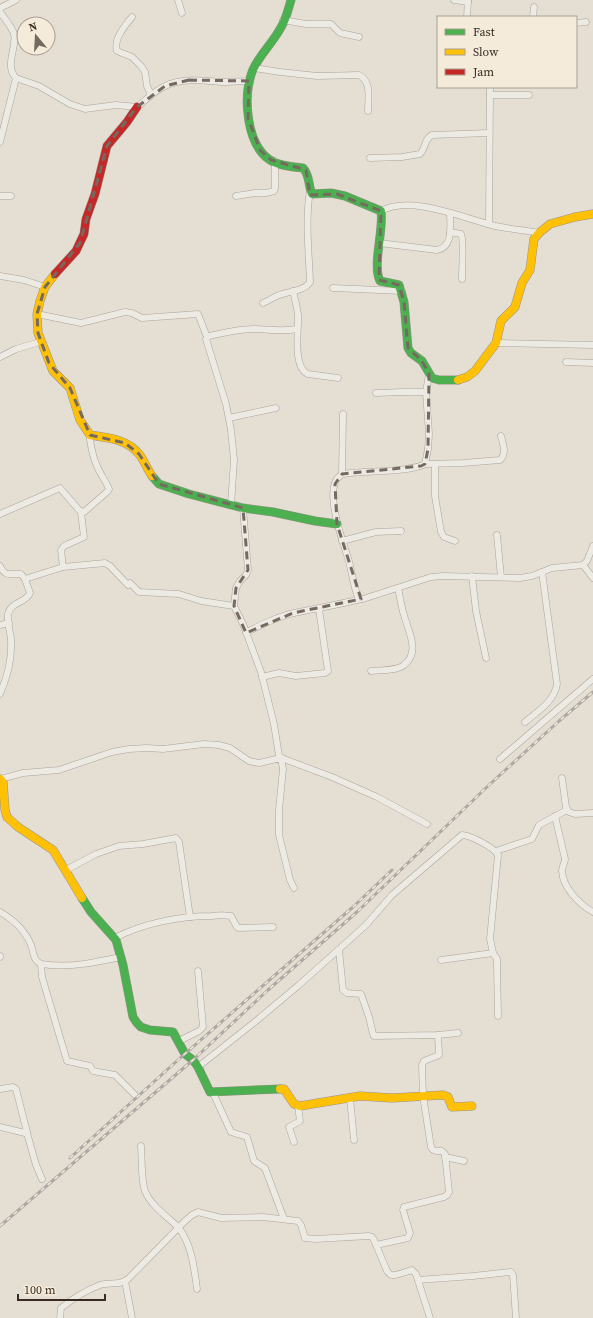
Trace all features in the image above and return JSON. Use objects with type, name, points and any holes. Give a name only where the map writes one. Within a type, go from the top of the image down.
[{"type":"street","points":[[0,8],[16,0]]},
{"type":"street","points":[[178,0],[182,14]]},
{"type":"street","points":[[263,303],[277,296],[302,288],[310,282],[308,254],[309,176],[303,168],[275,162],[260,150],[248,118],[249,81],[256,63],[280,30],[291,0]]},
{"type":"street","points":[[454,0],[468,1],[467,16]]},
{"type":"street","points":[[533,16],[534,7]]},
{"type":"street","points":[[0,12],[13,31],[14,35],[15,42],[11,71],[16,78],[39,86],[70,104],[85,109],[116,105],[137,107]]},
{"type":"street","points":[[132,17],[118,38],[116,47],[117,51],[137,61],[142,66],[146,86],[151,95]]},
{"type":"street","points":[[283,20],[306,24],[331,24],[340,33],[359,37]]},
{"type":"street","points":[[577,23],[586,22]]},
{"type":"street","points":[[254,68],[317,76],[359,75],[364,78],[368,87],[368,111]]},
{"type":"street","points":[[0,142],[2,128],[16,78]]},
{"type":"street","points":[[84,511],[109,489],[95,461],[89,434],[80,420],[70,388],[53,371],[40,342],[37,314],[45,287],[76,251],[84,234],[86,218],[95,194],[107,146],[127,122],[137,107],[165,86],[182,81],[249,81]]},
{"type":"street","points":[[489,224],[490,88]]},
{"type":"street","points":[[490,95],[529,95]]},
{"type":"street","points":[[370,158],[402,157],[420,154],[427,139],[432,135],[489,133]]},
{"type":"street","points":[[236,196],[248,193],[266,193],[274,191],[275,162]]},
{"type":"street","points":[[310,191],[312,194],[331,193],[345,196],[381,211]]},
{"type":"street","points":[[0,196],[11,196]]},
{"type":"street","points":[[381,211],[391,207],[407,205],[450,213],[509,229],[539,233]]},
{"type":"street","points":[[381,211],[382,217],[379,243],[378,277],[380,281],[397,283],[399,285],[404,302],[408,348],[411,353],[422,361],[432,378],[439,380],[460,380],[467,378],[475,372],[496,343],[501,321],[515,307],[522,283],[530,270],[534,239],[539,233],[550,224],[575,216],[593,214]]},
{"type":"street","points":[[379,243],[437,250],[441,249],[447,244],[450,232],[450,213]]},
{"type":"street","points":[[450,232],[461,234],[463,238],[462,279]]},
{"type":"street","points":[[0,276],[24,280],[45,287]]},
{"type":"street","points":[[333,288],[402,291]]},
{"type":"street","points":[[293,291],[298,315],[298,357],[304,372],[338,378]]},
{"type":"street","points":[[37,314],[81,323],[125,312],[132,313],[142,318],[198,314],[229,418],[234,460],[232,505]]},
{"type":"street","points":[[206,337],[252,329],[281,331],[297,329]]},
{"type":"street","points":[[0,356],[16,349],[40,342]]},
{"type":"street","points":[[496,343],[593,345]]},
{"type":"street","points":[[566,362],[593,363]]},
{"type":"street","points":[[425,464],[429,434],[426,392],[429,374]]},
{"type":"street","points":[[376,393],[426,392]]},
{"type":"street","points":[[229,418],[276,408]]},
{"type":"street","points":[[342,474],[343,414]]},
{"type":"street","points":[[89,434],[96,437],[116,438],[125,443],[139,454],[159,484],[189,494],[243,508],[337,524]]},
{"type":"street","points":[[361,599],[357,594],[348,558],[337,524],[334,492],[335,484],[338,478],[342,474],[403,469],[425,464],[500,460],[504,452],[501,436]]},
{"type":"street","points":[[435,464],[435,496],[441,532],[444,536],[455,541]]},
{"type":"street","points":[[0,514],[60,488],[84,511],[84,537],[64,546],[61,550],[63,567]]},
{"type":"street","points":[[243,508],[248,570],[236,588],[234,606],[243,624],[262,677],[274,724],[278,753],[281,758],[283,769],[279,810],[279,835],[290,880],[294,888]]},
{"type":"street","points":[[342,541],[376,532],[401,531]]},
{"type":"street","points":[[497,534],[501,577]]},
{"type":"street","points":[[246,633],[256,627],[293,613],[319,609],[361,599],[431,577],[472,576],[520,578],[532,576],[552,568],[583,565],[587,561],[593,546]]},
{"type":"street","points":[[25,579],[63,567],[105,563],[139,592],[179,594],[201,601],[234,606]]},
{"type":"street","points":[[583,565],[593,578]]},
{"type":"street","points":[[0,566],[6,574],[21,574],[25,579],[30,593],[26,599],[16,602],[11,607],[8,616],[11,656],[6,678],[0,694]]},
{"type":"street","points":[[525,722],[548,702],[556,692],[557,684],[542,572]]},
{"type":"street","points":[[472,576],[476,611],[486,658]]},
{"type":"street","points":[[371,671],[404,665],[409,659],[413,650],[412,640],[404,616],[398,588]]},
{"type":"street","points":[[262,677],[279,673],[291,676],[303,676],[325,673],[328,671],[319,609]]},
{"type":"street","points":[[0,625],[9,622]]},
{"type":"street","points":[[500,759],[593,679]]},
{"type":"street","points":[[7,817],[4,792],[0,779],[23,772],[59,770],[123,750],[147,748],[163,749],[204,744],[219,745],[230,748],[249,761],[254,762],[260,763],[281,758],[332,777],[377,797],[427,824]]},
{"type":"street","points":[[562,778],[567,810]]},
{"type":"street","points":[[567,810],[571,813],[593,813]]},
{"type":"street","points":[[496,851],[530,840],[539,825],[567,810]]},
{"type":"street","points":[[0,812],[18,827],[53,850],[70,868],[91,912],[117,936],[133,1017],[137,1024],[145,1030],[173,1032],[185,1054],[193,1060],[198,1067],[210,1092],[213,1093],[231,1132],[247,1137],[254,1161],[265,1168],[284,1219]]},
{"type":"street","points":[[555,816],[565,858],[562,868],[565,884],[584,908],[593,912]]},
{"type":"street","points":[[198,1067],[256,1022],[339,950],[366,925],[392,895],[459,836],[464,835],[496,851],[498,855],[490,939],[493,953],[497,959],[498,1016]]},
{"type":"street","points":[[70,868],[96,854],[119,846],[143,844],[176,838],[179,842],[190,917]]},
{"type":"street","points":[[0,912],[10,918],[22,929],[32,947],[35,960],[41,964],[60,966],[81,965],[121,957]]},
{"type":"street","points":[[117,936],[127,931],[161,922],[190,917],[228,915],[234,919],[239,928],[273,927]]},
{"type":"street","points":[[339,950],[343,990],[347,993],[361,994],[374,1036],[438,1035],[458,1033]]},
{"type":"street","points":[[441,960],[493,953]]},
{"type":"street","points":[[41,964],[42,977],[67,1061],[90,1066],[93,1071],[114,1075],[135,1095]]},
{"type":"street","points":[[179,1041],[203,1027],[198,971]]},
{"type":"street","points":[[376,1245],[408,1238],[410,1233],[403,1210],[404,1207],[434,1200],[447,1195],[449,1192],[444,1152],[435,1151],[431,1147],[423,1096],[422,1065],[424,1060],[439,1055],[438,1035]]},
{"type":"street","points":[[0,1089],[13,1087],[16,1089],[26,1133],[36,1165],[42,1178]]},
{"type":"street","points":[[213,1093],[284,1090],[294,1104],[298,1106],[360,1096],[392,1098],[447,1096],[452,1107],[472,1106]]},
{"type":"street","points":[[350,1098],[354,1140]]},
{"type":"street","points":[[294,1142],[289,1127],[300,1121],[298,1106]]},
{"type":"street","points":[[0,1127],[26,1133]]},
{"type":"street","points":[[141,1146],[146,1192],[154,1205],[179,1228],[186,1239],[194,1264],[197,1289]]},
{"type":"street","points":[[445,1157],[464,1161]]},
{"type":"street","points":[[60,1318],[61,1308],[84,1293],[103,1285],[118,1284],[125,1281],[192,1215],[198,1212],[221,1218],[263,1217],[298,1221],[301,1225],[305,1238],[307,1239],[315,1240],[365,1235],[372,1237],[390,1274],[395,1275],[412,1270],[416,1274],[430,1318]]},
{"type":"street","points":[[418,1280],[511,1272],[513,1275],[516,1318]]},
{"type":"street","points":[[125,1281],[132,1318]]},
{"type":"highlighted area","points":[[189,80],[249,81],[248,118],[260,150],[271,160],[306,170],[310,195],[337,194],[381,211],[379,280],[399,285],[404,302],[408,348],[422,361],[429,374],[428,449],[425,464],[421,466],[342,474],[335,484],[337,524],[361,599],[293,613],[246,633],[234,606],[236,588],[248,570],[243,508],[159,484],[139,454],[125,443],[90,435],[70,388],[49,363],[38,333],[37,314],[45,287],[80,243],[107,146],[137,107],[165,86]]},
{"type":"railway","points":[[0,1226],[193,1060],[268,990],[357,912],[489,785],[593,692]]},
{"type":"railway","points":[[70,1158],[179,1059],[353,907],[392,870]]},
{"type":"traffic: fast","points":[[291,0],[282,26],[252,72],[249,82],[247,107],[251,132],[262,153],[270,160],[286,166],[303,168],[307,174],[312,194],[331,193],[345,196],[381,211],[381,228],[377,266],[378,274],[380,281],[399,285],[404,302],[408,348],[411,353],[422,361],[432,378],[439,380],[458,380]]},
{"type":"traffic: fast","points":[[152,476],[159,484],[189,494],[243,508],[337,524]]},
{"type":"traffic: fast","points":[[82,898],[91,912],[116,940],[123,965],[133,1017],[141,1027],[150,1030],[173,1032],[185,1054],[193,1060],[198,1067],[210,1092],[280,1089]]},
{"type":"traffic: slow","points":[[458,380],[467,377],[475,371],[496,343],[501,321],[515,307],[522,283],[530,270],[534,239],[550,224],[593,214]]},
{"type":"traffic: slow","points":[[55,274],[45,287],[37,314],[38,333],[53,371],[70,388],[80,420],[90,435],[117,440],[129,445],[141,456],[152,476]]},
{"type":"traffic: slow","points":[[0,779],[3,782],[7,817],[18,827],[53,850],[82,898]]},
{"type":"traffic: slow","points":[[280,1089],[284,1089],[294,1104],[300,1106],[360,1096],[392,1098],[443,1095],[448,1097],[452,1107],[472,1106]]},
{"type":"traffic: jam","points":[[55,274],[76,251],[84,234],[86,219],[95,194],[107,146],[127,122],[137,107]]}]
